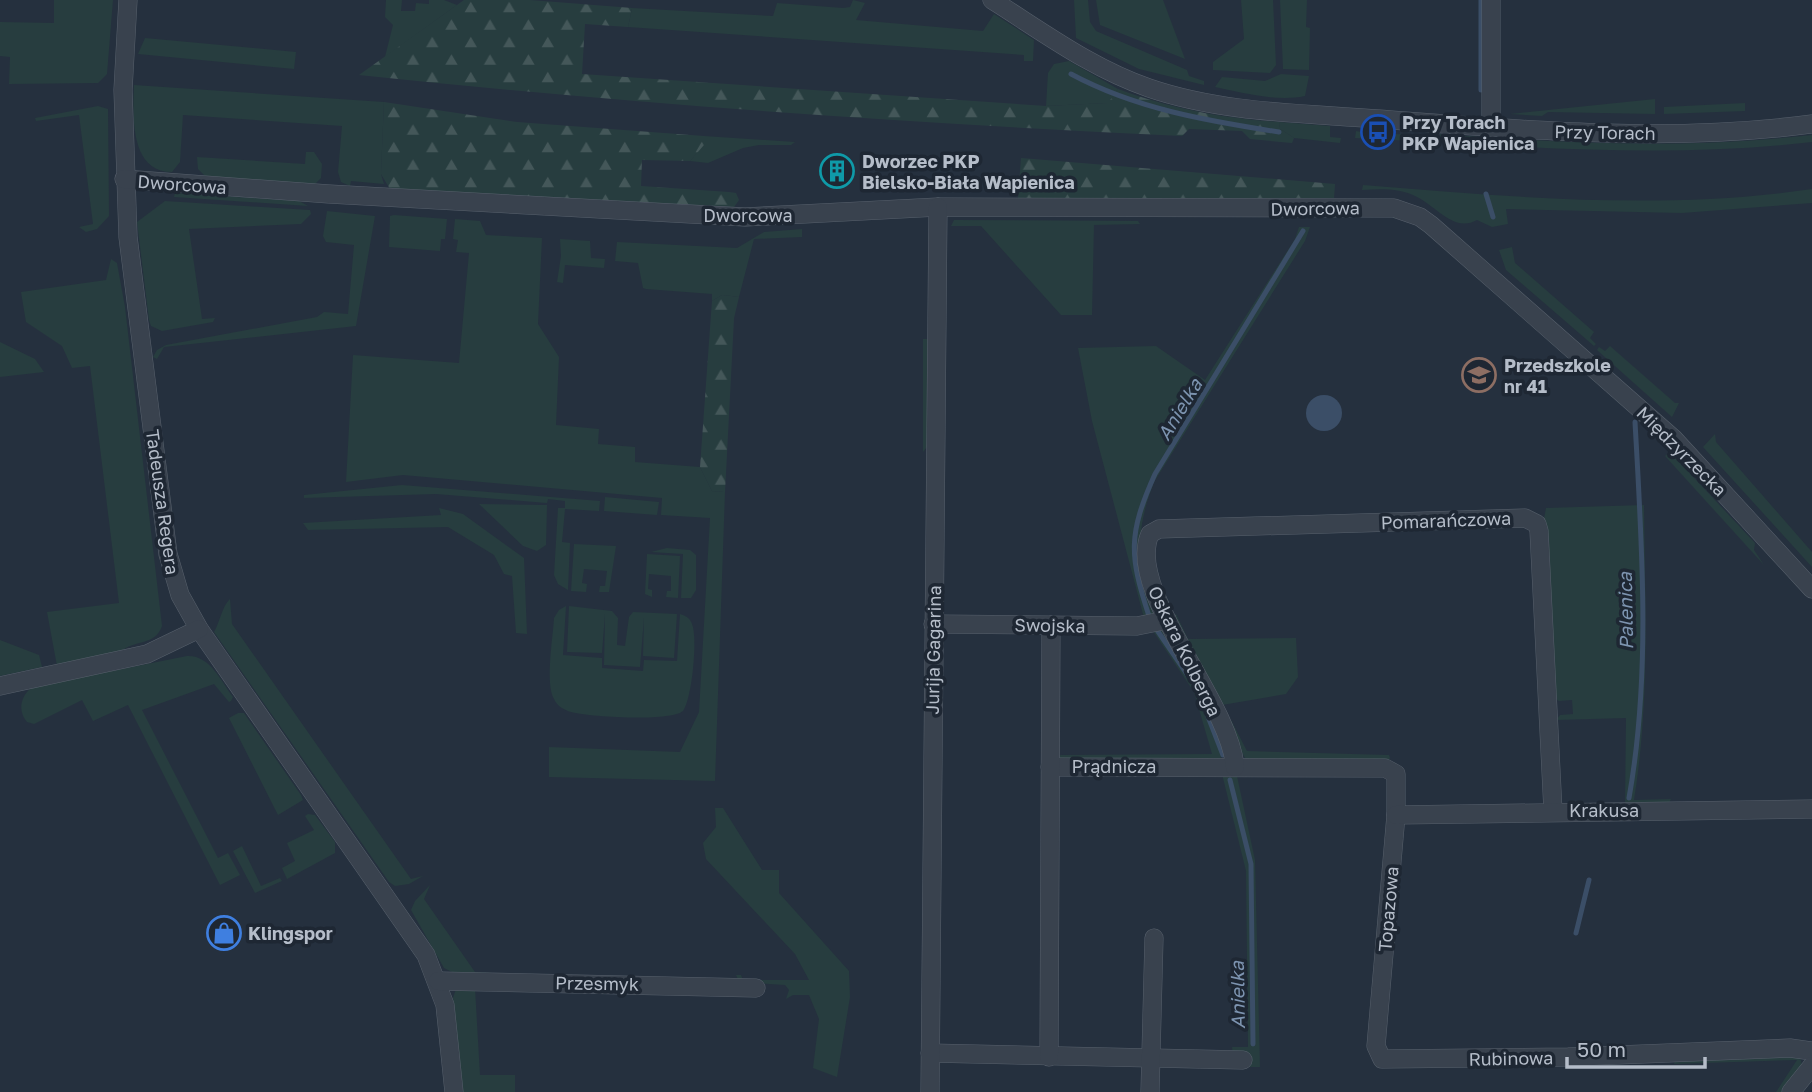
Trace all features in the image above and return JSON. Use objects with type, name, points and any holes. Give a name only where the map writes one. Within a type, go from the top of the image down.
[{"type":"street","name":"Tadeusza Regera","points":[[128,0],[123,90],[128,237],[168,554],[180,595],[199,629],[426,955],[438,981],[449,1027],[454,1092]]},
{"type":"street","name":"Przy Torach","points":[[992,0],[1081,57],[1148,88],[1237,108],[1583,133],[1660,134],[1812,124]]},
{"type":"street","points":[[1491,0],[1491,126]]},
{"type":"street","name":"Dworcowa","points":[[124,179],[329,194],[745,217],[938,207],[1374,207]]},
{"type":"street","name":"Jurija Gagarina","points":[[930,1092],[938,207]]},
{"type":"street","name":"Międzyrzecka","points":[[1374,207],[1410,212],[1431,225],[1674,439],[1812,589]]},
{"type":"street","name":"Pomarańczowa","points":[[1150,534],[1173,529],[1533,520],[1539,531],[1553,811]]},
{"type":"street","name":"Oskara Kolberga","points":[[1150,534],[1144,553],[1149,578],[1167,620],[1214,706],[1233,751],[1235,767]]},
{"type":"street","name":"Swojska","points":[[933,624],[1137,626],[1167,620]]},
{"type":"street","points":[[1050,767],[1051,625]]},
{"type":"street","points":[[0,686],[147,654],[199,629]]},
{"type":"street","name":"Prądnicza","points":[[1049,1057],[1050,767],[1385,768]]},
{"type":"street","name":"Topazowa","points":[[1378,1056],[1376,1046],[1396,815],[1396,774],[1385,768]]},
{"type":"street","name":"Krakusa","points":[[1396,815],[1812,809]]},
{"type":"street","points":[[1150,1092],[1154,938]]},
{"type":"street","name":"Przesmyk","points":[[438,981],[757,988]]},
{"type":"street","name":"Rubinowa","points":[[1378,1056],[1388,1059],[1554,1057],[1790,1048],[1812,1051]]},
{"type":"street","points":[[930,1053],[1243,1060]]},
{"type":"street","points":[[1791,1092],[1812,1066]]},
{"type":"green space","points":[[54,0],[113,0],[107,74],[98,83],[9,84],[10,57],[0,56],[0,22],[54,23]]},
{"type":"green space","points":[[386,0],[402,0],[401,11],[415,11],[416,3],[429,4],[429,0],[444,0],[457,5],[385,57],[393,25],[385,17]]},
{"type":"green space","points":[[464,0],[530,0],[632,8],[628,27],[585,24],[582,74],[1046,106],[1108,103],[1118,89],[1197,112],[1279,122],[1280,129],[1294,138],[1292,143],[1250,139],[1242,131],[1189,129],[1182,136],[873,119],[667,104],[359,75]]},
{"type":"green space","points":[[853,0],[865,3],[856,20],[983,31],[994,14],[1034,40],[1033,61],[1024,61],[1024,55],[628,27],[632,8],[773,16],[777,3],[843,8],[850,7]]},
{"type":"green space","points":[[1074,0],[1088,0],[1090,22],[1096,31],[1187,70],[1189,76],[1204,81],[1204,85],[1139,69],[1076,38]]},
{"type":"green space","points":[[1096,0],[1163,0],[1185,59],[1100,25]]},
{"type":"green space","points":[[1241,0],[1273,0],[1276,65],[1270,73],[1213,70],[1213,62],[1244,39]]},
{"type":"green space","points":[[1280,0],[1307,0],[1306,27],[1310,28],[1309,70],[1283,69]]},
{"type":"green space","points":[[145,38],[296,52],[294,69],[138,54]]},
{"type":"green space","points":[[1069,61],[1118,89],[1109,103],[1046,106],[1048,73],[1054,64]]},
{"type":"green space","points":[[1281,74],[1309,76],[1305,96],[1272,97],[1215,87],[1222,77],[1265,81]]},
{"type":"green space","points":[[134,85],[384,102],[381,174],[384,184],[351,181],[350,186],[341,182],[338,172],[342,126],[183,115],[180,162],[172,172],[158,169],[148,162],[136,139]]},
{"type":"green space","points":[[1655,99],[1655,114],[1510,114]]},
{"type":"green space","points":[[384,102],[517,122],[704,136],[704,145],[690,161],[642,160],[641,186],[736,193],[739,200],[734,207],[390,189],[381,174]]},
{"type":"green space","points":[[1745,103],[1745,111],[1664,114],[1664,107]]},
{"type":"green space","points":[[98,106],[108,109],[109,216],[97,229],[86,232],[79,227],[93,224],[79,115],[36,121],[35,118]]},
{"type":"green space","points":[[1279,122],[1330,126],[1330,137],[1341,138],[1340,143],[1294,138],[1280,129]]},
{"type":"green space","points":[[1356,131],[1380,136],[1381,133],[1440,137],[1440,134],[1626,144],[1719,142],[1812,135],[1812,142],[1698,150],[1584,149],[1355,138]]},
{"type":"green space","points":[[704,136],[795,142],[791,145],[743,148],[708,163],[690,161],[703,145]]},
{"type":"green space","points":[[306,152],[314,152],[322,164],[321,178],[314,185],[206,177],[198,169],[197,157],[305,164]]},
{"type":"green space","points":[[1021,158],[1335,184],[1334,198],[1018,199]]},
{"type":"green space","points":[[1363,185],[1475,194],[1643,201],[1756,196],[1812,189],[1812,203],[1682,213],[1506,209],[1508,224],[1492,227],[1477,220],[1469,223],[1453,221],[1410,194],[1390,190],[1362,190]]},
{"type":"green space","points":[[175,193],[299,201],[308,206],[174,197]]},
{"type":"green space","points":[[165,201],[310,210],[311,214],[301,224],[189,229],[202,319],[215,318],[213,322],[162,331],[151,326],[149,320],[137,222]]},
{"type":"green space","points":[[327,211],[375,216],[356,326],[164,347],[157,359],[153,357],[157,350],[166,345],[317,317],[324,312],[348,314],[354,245],[326,242],[323,236]]},
{"type":"green space","points":[[390,216],[447,219],[445,239],[441,239],[440,251],[389,247]]},
{"type":"green space","points":[[455,219],[480,221],[486,235],[542,238],[538,324],[559,357],[556,425],[599,429],[598,444],[635,447],[635,462],[700,467],[712,491],[725,492],[715,781],[549,777],[549,747],[680,752],[699,712],[710,518],[661,515],[662,498],[403,475],[346,482],[353,355],[459,363],[469,253],[456,252],[458,240],[453,239]]},
{"type":"green space","points":[[954,220],[1138,221],[1140,224],[1094,225],[1092,315],[1061,315],[981,226],[951,226]]},
{"type":"green space","points":[[1299,227],[1310,227],[1305,241],[1154,482],[1143,518],[1141,547],[1145,576],[1155,613],[1144,618],[1092,421],[1078,348],[1156,346],[1205,380],[1295,239]]},
{"type":"green space","points":[[802,229],[802,237],[754,239],[739,297],[722,295],[712,301],[712,294],[646,289],[643,288],[638,263],[615,261],[617,242],[737,248],[764,232]]},
{"type":"green space","points":[[560,239],[590,241],[591,258],[605,259],[604,268],[565,265],[563,283],[557,282],[561,256]]},
{"type":"green space","points":[[1512,247],[1515,263],[1594,332],[1590,338],[1596,344],[1594,346],[1506,270],[1499,250]]},
{"type":"green space","points":[[111,259],[117,263],[125,307],[162,626],[154,637],[131,645],[121,652],[57,666],[47,612],[119,603],[90,366],[72,368],[62,346],[26,322],[21,292],[106,280]]},
{"type":"green space","points":[[722,295],[739,297],[734,318],[725,492],[712,491],[700,467],[712,301]]},
{"type":"green space","points":[[923,339],[928,339],[927,447],[923,452]]},
{"type":"green space","points":[[0,342],[35,359],[44,372],[0,377]]},
{"type":"green space","points":[[1610,346],[1675,403],[1679,403],[1672,417],[1597,350],[1599,347],[1605,351]]},
{"type":"green space","points":[[1715,434],[1716,442],[1812,552],[1812,567],[1703,447]]},
{"type":"green space","points":[[1670,452],[1755,543],[1754,550],[1764,565],[1665,456]]},
{"type":"green space","points":[[402,485],[600,501],[599,511],[565,509],[562,542],[570,543],[568,590],[558,584],[554,575],[558,508],[565,508],[565,501],[548,499],[547,503],[436,494],[304,498],[304,495]]},
{"type":"green space","points":[[605,497],[659,502],[657,515],[604,511]]},
{"type":"green space","points":[[479,504],[547,505],[546,545],[537,551],[523,546]]},
{"type":"green space","points":[[1644,505],[1644,689],[1634,800],[1671,799],[1669,803],[1625,806],[1626,718],[1556,720],[1560,715],[1573,714],[1572,700],[1559,701],[1551,696],[1543,524],[1546,508]]},
{"type":"green space","points":[[439,508],[463,514],[524,558],[527,634],[516,633],[512,576],[504,574],[494,555],[448,527],[308,530],[303,523],[441,515]]},
{"type":"green space","points":[[574,544],[616,546],[609,592],[599,592],[600,586],[605,586],[607,571],[584,569],[582,583],[587,584],[586,592],[571,591]]},
{"type":"green space","points":[[667,548],[690,550],[696,555],[696,590],[691,598],[681,598],[683,554],[651,552]]},
{"type":"green space","points":[[647,554],[680,556],[678,598],[666,597],[667,591],[671,591],[671,576],[649,574],[648,589],[652,590],[652,597],[645,594]]},
{"type":"green space","points":[[230,599],[232,624],[411,879],[423,876],[409,884],[395,886],[389,882],[214,632]]},
{"type":"green space","points":[[566,606],[563,655],[602,658],[602,668],[643,671],[644,660],[677,661],[680,614],[686,616],[694,631],[694,655],[689,694],[683,711],[663,716],[611,717],[571,712],[559,706],[551,692],[550,660],[554,618],[559,610]]},
{"type":"green space","points":[[569,606],[612,611],[618,618],[617,645],[625,646],[629,617],[633,612],[677,614],[674,658],[643,656],[644,618],[640,667],[604,665],[605,614],[602,653],[567,652]]},
{"type":"green space","points":[[1176,614],[1188,639],[1296,638],[1298,677],[1286,694],[1222,705],[1171,616]]},
{"type":"green space","points":[[1162,629],[1186,663],[1228,753],[1214,762],[1060,759],[1057,756],[1212,754],[1194,692],[1153,631]]},
{"type":"green space","points":[[0,640],[39,655],[42,667],[0,676]]},
{"type":"green space","points":[[187,656],[208,664],[233,697],[231,701],[229,702],[214,684],[142,710],[218,858],[228,853],[240,875],[220,885],[128,705],[93,721],[82,700],[34,724],[27,722],[21,708],[25,695],[32,687]]},
{"type":"green space","points":[[244,713],[303,800],[278,815],[229,718]]},
{"type":"green space","points":[[1231,720],[1247,751],[1389,755],[1390,758],[1388,761],[1246,760],[1228,725]]},
{"type":"green space","points":[[1222,774],[1237,776],[1255,860],[1260,1067],[1246,1067],[1233,1056],[1232,1047],[1248,1047],[1246,871]]},
{"type":"green space","points":[[715,808],[723,808],[762,870],[779,870],[779,893],[849,971],[850,997],[837,1077],[813,1068],[819,1019],[809,995],[793,995],[786,999],[789,990],[785,985],[739,982],[736,975],[741,975],[743,980],[809,980],[795,954],[706,859],[703,843],[716,827]]},
{"type":"green space","points":[[315,815],[335,842],[335,853],[287,879],[282,868],[295,861],[287,843],[314,830],[305,816]]},
{"type":"green space","points":[[242,846],[261,886],[280,878],[282,881],[255,893],[233,851]]},
{"type":"green space","points":[[430,885],[424,899],[475,972],[543,976],[456,974],[444,968],[411,910],[415,901]]},
{"type":"green space","points":[[475,988],[480,1075],[515,1075],[515,1092],[463,1092],[453,998],[456,989]]},
{"type":"green space","points":[[1800,1057],[1802,1065],[1784,1092],[1776,1092],[1797,1060],[1674,1064],[1675,1059]]},
{"type":"water","points":[[1324,395],[1337,400],[1342,413],[1337,426],[1324,431],[1311,426],[1306,413],[1311,400]]},
{"type":"waterway","name":"Palenica","points":[[1481,0],[1481,90]]},
{"type":"waterway","name":"Anielka","points":[[1071,74],[1147,105],[1199,118],[1279,132]]},
{"type":"waterway","name":"Palenica","points":[[1485,136],[1487,148]]},
{"type":"waterway","name":"Palenica","points":[[1486,194],[1493,217]]},
{"type":"waterway","name":"Anielka","points":[[1149,616],[1138,577],[1134,545],[1146,495],[1155,474],[1303,231]]},
{"type":"waterway","name":"Palenica","points":[[1629,798],[1640,705],[1643,610],[1635,422]]},
{"type":"waterway","name":"Anielka","points":[[1157,630],[1189,677]]},
{"type":"waterway","name":"Anielka","points":[[1202,701],[1223,755]]},
{"type":"waterway","name":"Anielka","points":[[1230,780],[1251,864],[1253,1044]]},
{"type":"waterway","name":"Palenica","points":[[1576,933],[1589,880]]},
{"type":"place","name":"Przy Torach PKP Wapienica","points":[[1378,132]]},
{"type":"place","name":"Dworzec PKP Bielsko-Biała Wapienica","points":[[837,171]]},
{"type":"place","name":"Przedszkole nr 41","points":[[1479,375]]},
{"type":"place","name":"Klingspor","points":[[224,933]]}]
